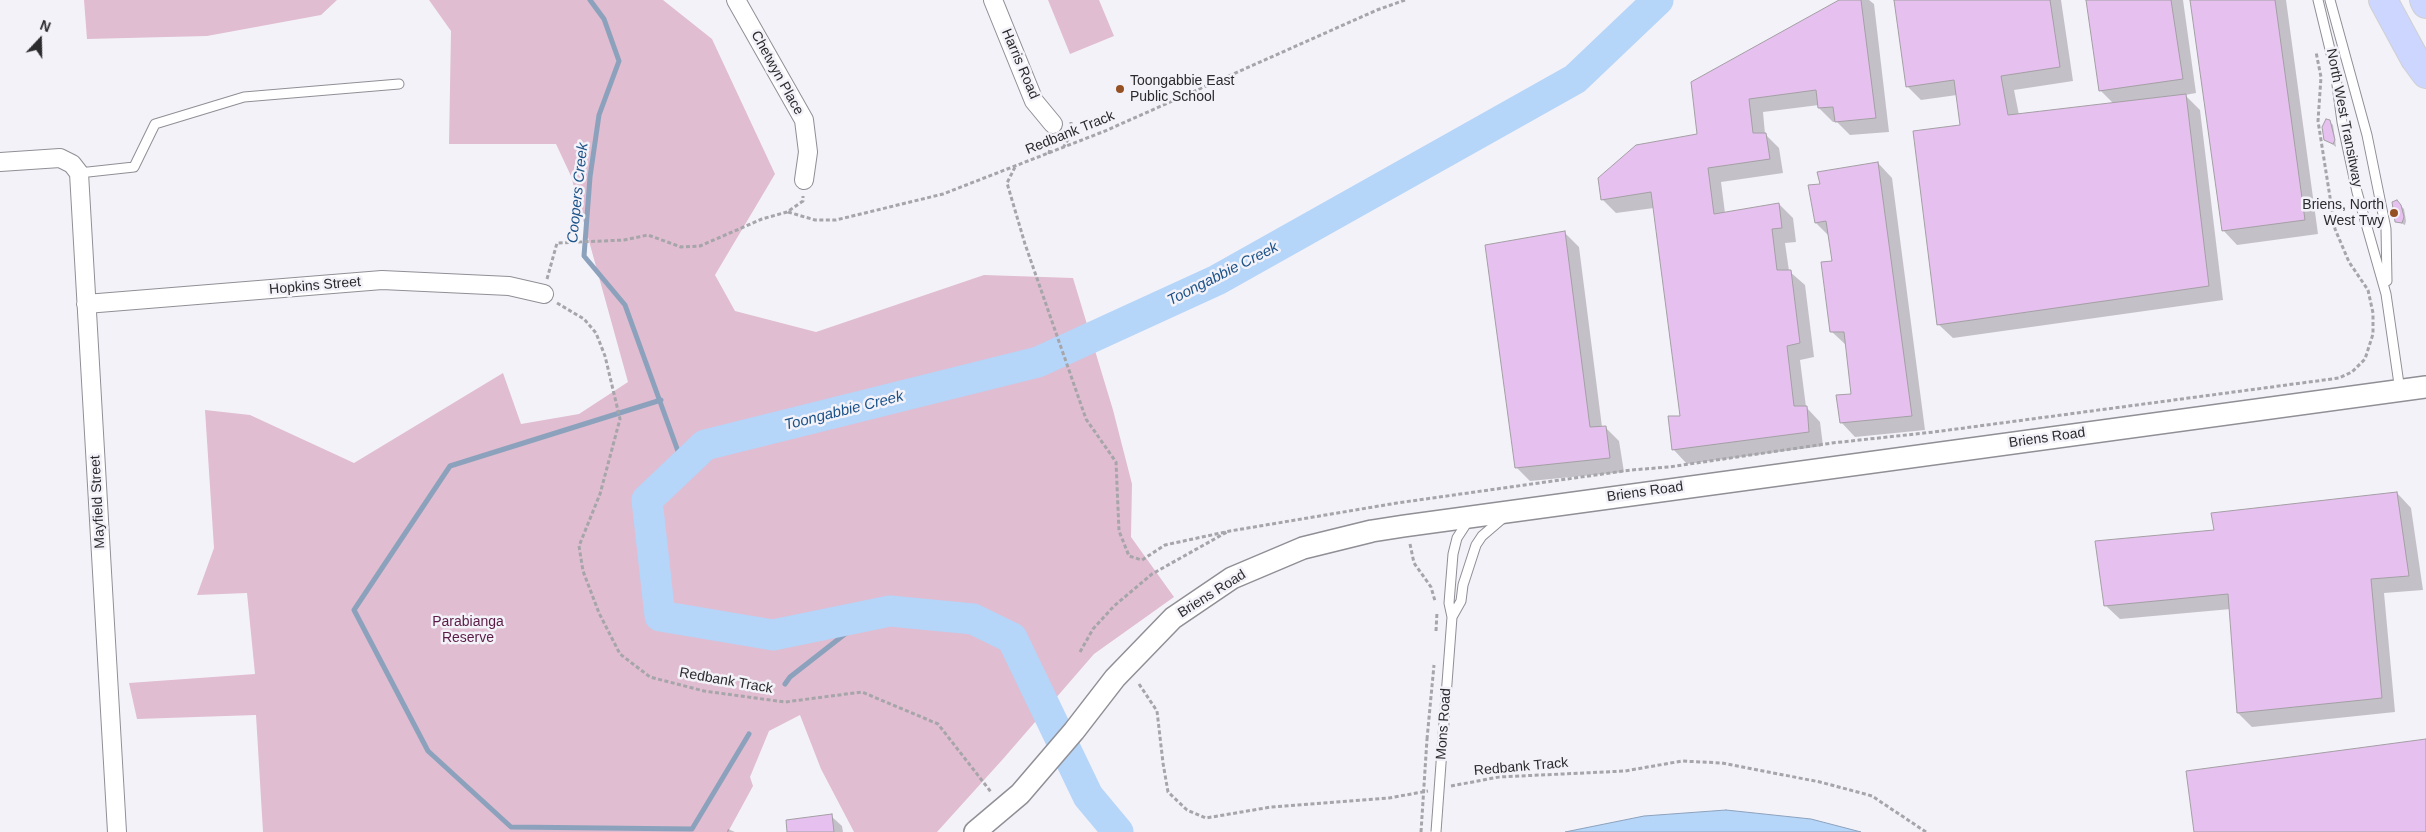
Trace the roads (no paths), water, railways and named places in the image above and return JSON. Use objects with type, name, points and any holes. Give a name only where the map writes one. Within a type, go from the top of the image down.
[{"type":"highway","points":[[2383,0],[2415,59],[2426,74]]},
{"type":"highway","points":[[2424,0],[2426,4]]},
{"type":"street","name":"Chetwyn Place","points":[[736,0],[804,120],[808,152],[804,180]]},
{"type":"street","name":"Harris Road","points":[[993,0],[1034,101],[1053,124]]},
{"type":"street","points":[[0,162],[60,158],[72,164],[79,173]]},
{"type":"street","name":"Mayfield Street","points":[[79,173],[117,832]]},
{"type":"street","name":"Hopkins Street","points":[[86,304],[382,280],[510,286],[544,294]]},
{"type":"street","name":"Briens Road","points":[[976,832],[1020,794],[1074,731],[1115,678],[1173,618],[1232,578],[1303,548],[1372,531],[1512,511],[2426,388]]},
{"type":"lane","name":"North West Transitway","points":[[2318,0],[2335,70],[2342,122],[2357,192],[2386,294],[2400,391]]},
{"type":"lane","name":"North West Transitway","points":[[2330,0],[2360,104],[2386,229],[2386,294]]},
{"type":"lane","points":[[79,173],[134,167],[155,124],[244,97],[399,84]]},
{"type":"lane","name":"Mons Road","points":[[1452,617],[1461,601],[1463,585],[1476,545],[1488,530],[1512,511]]},
{"type":"lane","name":"Mons Road","points":[[1436,832],[1452,617],[1449,603],[1453,554],[1457,538],[1472,517]]},
{"type":"water","points":[[1726,810],[1811,819],[1861,832],[1565,832],[1644,816]]},
{"type":"waterway","name":"Coopers Creek","points":[[590,0],[604,19],[619,61],[599,115],[590,177],[584,256],[625,305],[683,465]]},
{"type":"waterway","name":"Toongabbie Creek","points":[[1118,832],[1088,796],[1012,638],[973,619],[890,611],[773,635],[660,616],[647,500],[705,445],[1038,362],[1217,280],[1575,79],[1658,0]]},
{"type":"waterway","points":[[661,400],[450,466],[354,610],[428,751],[511,827],[692,829],[749,734]]},
{"type":"waterway","points":[[785,684],[790,677],[868,616]]},
{"type":"place","name":"Toongabbie East Public School","points":[[1120,89]]},
{"type":"place","name":"Briens, North West Twy","points":[[2394,213]]},
{"type":"park label","name":"Parabianga Reserve","points":[[468,630]]}]
